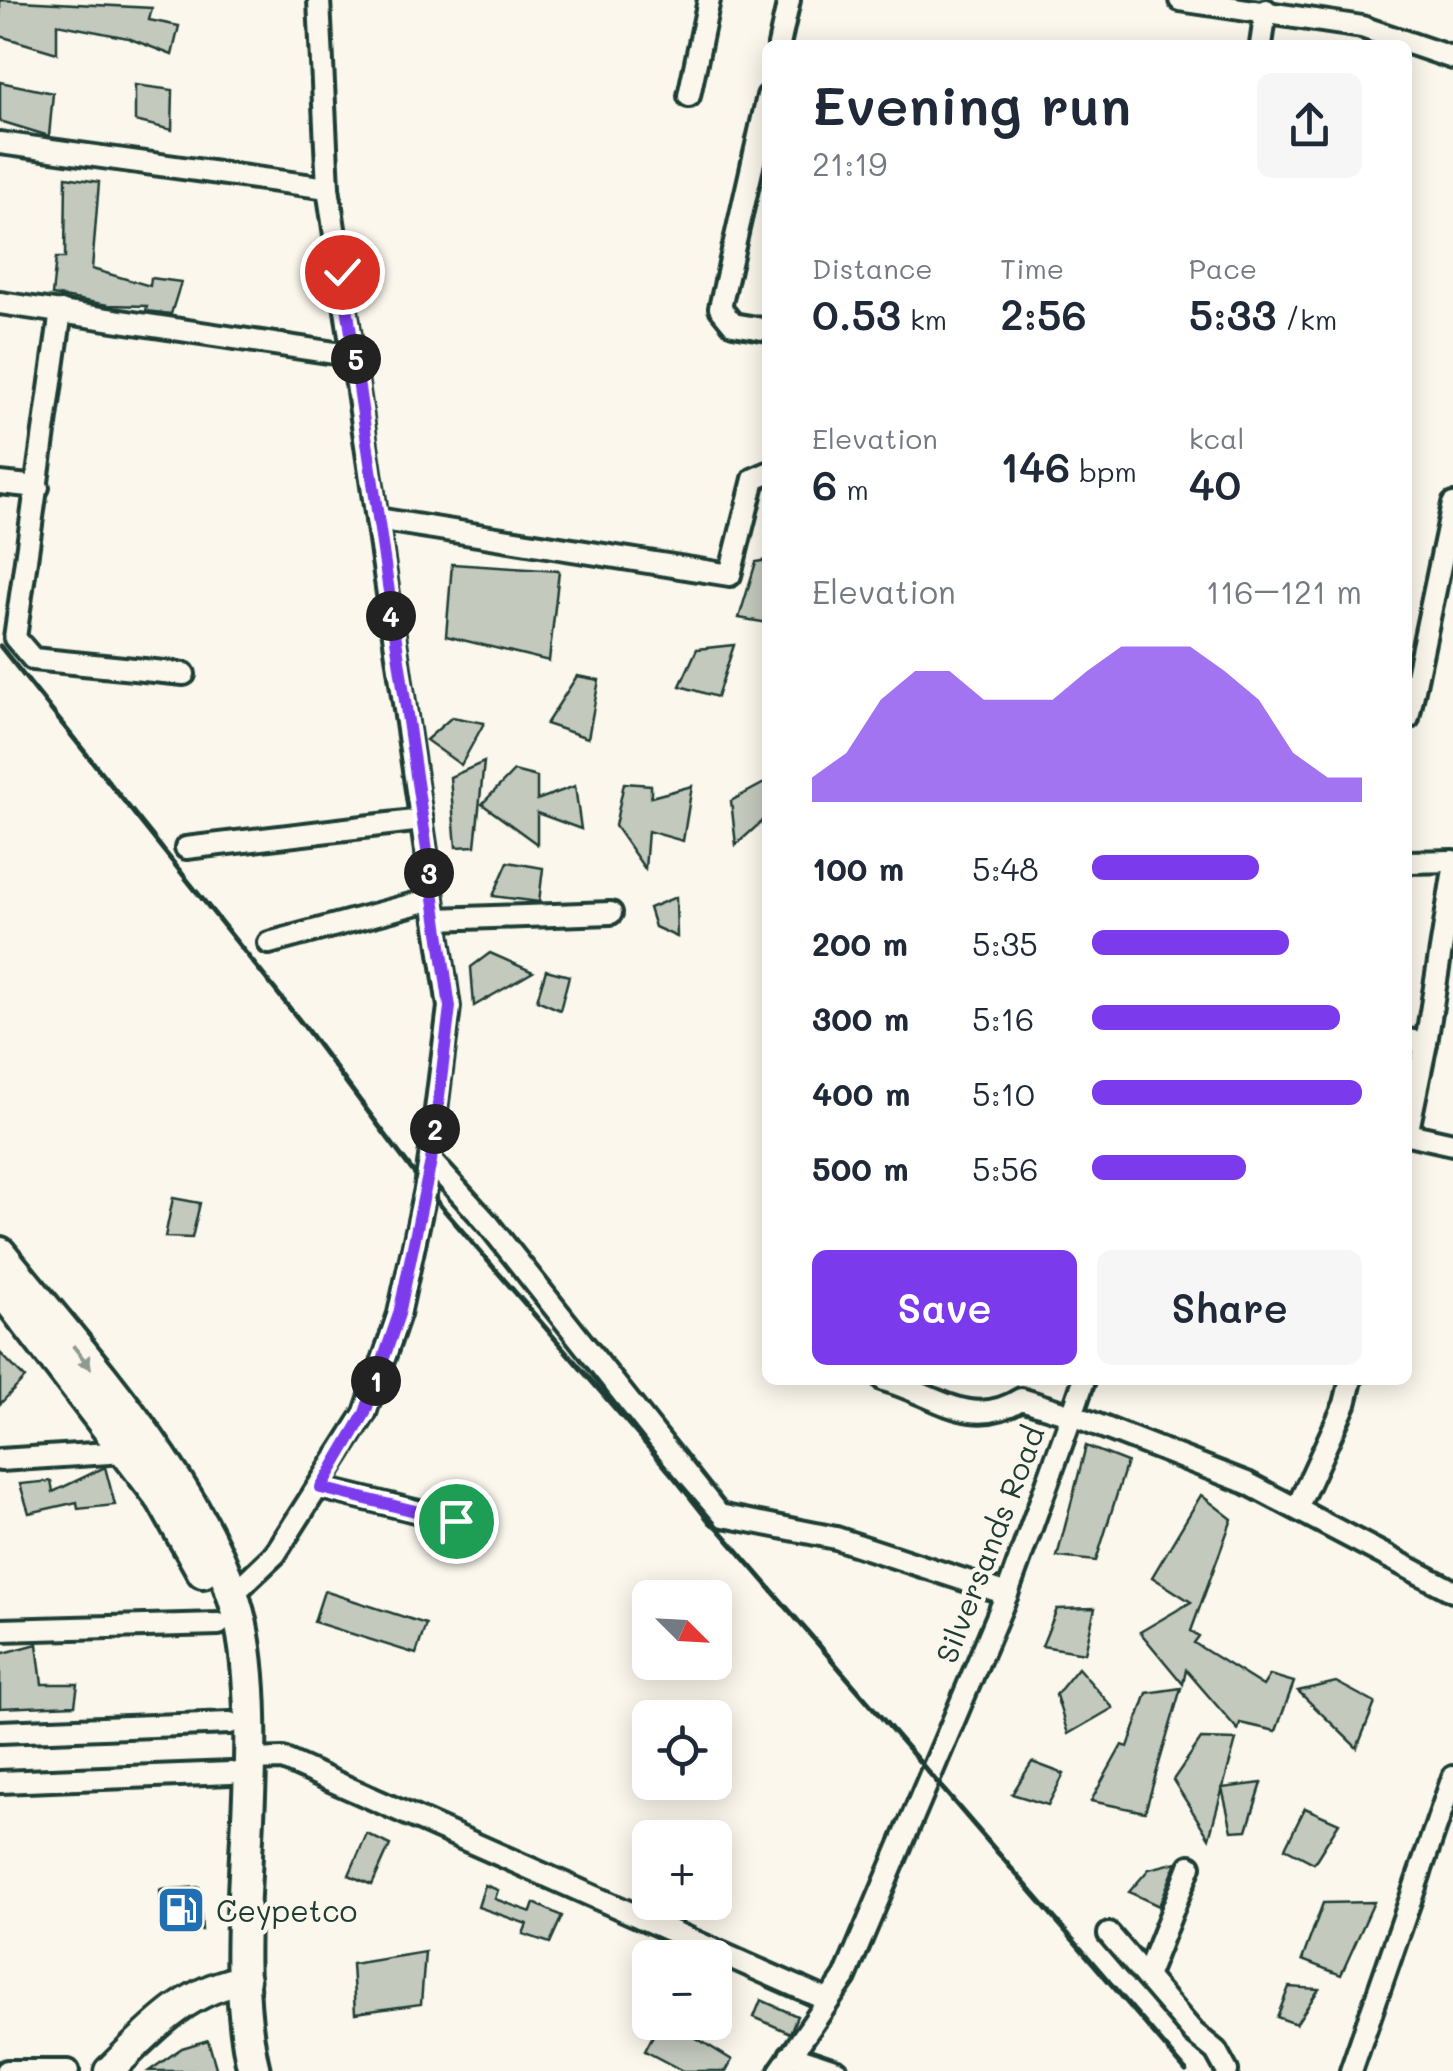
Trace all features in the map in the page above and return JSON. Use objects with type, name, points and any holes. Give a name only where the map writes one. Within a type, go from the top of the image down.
[{"type":"highway","points":[[0,1253],[188,1500],[218,1555],[230,1723],[241,1766]]},
{"type":"highway","points":[[0,1288],[171,1514],[222,1608],[246,1663],[241,1766],[241,2071]]},
{"type":"highway","points":[[240,1980],[254,2071]]},
{"type":"main road","points":[[109,2071],[168,2014],[194,1996],[240,1980]]},
{"type":"street","points":[[0,1630],[222,1608],[275,1554],[321,1488],[365,1413],[399,1314],[431,1161],[450,1007],[328,188],[319,0]]},
{"type":"street","points":[[689,96],[708,0]]},
{"type":"street","points":[[780,40],[790,0]]},
{"type":"street","points":[[1180,0],[1266,10],[1361,36]]},
{"type":"street","points":[[1262,40],[1266,10]]},
{"type":"street","points":[[1412,48],[1453,58]]},
{"type":"street","points":[[762,122],[720,308],[734,324],[762,329]]},
{"type":"street","points":[[0,143],[328,188]]},
{"type":"street","points":[[0,302],[355,356]]},
{"type":"street","points":[[61,311],[14,629],[23,653],[33,659],[184,674]]},
{"type":"street","points":[[377,519],[730,575],[754,479],[762,476]]},
{"type":"street","points":[[0,482],[38,487]]},
{"type":"street","points":[[1412,699],[1453,504]]},
{"type":"street","points":[[186,848],[422,820]]},
{"type":"street","points":[[1412,862],[1453,861]]},
{"type":"street","points":[[1412,1092],[1417,1042],[1453,875]]},
{"type":"street","points":[[269,943],[435,909],[611,913]]},
{"type":"street","points":[[1412,1133],[1453,1144]]},
{"type":"street","points":[[431,1161],[490,1225],[719,1514],[836,1538],[1007,1594]]},
{"type":"street","points":[[897,1385],[978,1416],[999,1413],[1021,1399],[1072,1415],[1082,1385]]},
{"type":"street","points":[[1297,1508],[1346,1404],[1350,1385]]},
{"type":"street","name":"Silversands Road","points":[[785,2063],[846,1977],[1007,1594],[1072,1415],[1247,1483],[1453,1591]]},
{"type":"street","points":[[0,1460],[125,1452]]},
{"type":"street","points":[[321,1488],[456,1521]]},
{"type":"street","points":[[0,1732],[230,1723]]},
{"type":"street","points":[[0,1782],[283,1760],[827,2000]]},
{"type":"street","points":[[1351,2071],[1453,1777]]},
{"type":"street","points":[[1146,1978],[1190,1866]]},
{"type":"street","points":[[1109,1934],[1194,2033],[1216,2051],[1228,2071]]},
{"type":"street","points":[[785,2063],[837,2071]]},
{"type":"street","points":[[8,2071],[68,2071]]},
{"type":"building","points":[[0,0],[152,8],[149,20],[179,26],[172,55],[128,38],[57,24],[57,53],[0,36]]},
{"type":"building","points":[[0,82],[53,93],[49,136],[0,121]]},
{"type":"building","points":[[135,85],[173,90],[172,130],[135,121]]},
{"type":"building","points":[[66,177],[99,182],[92,269],[150,286],[151,278],[181,282],[171,314],[146,311],[147,306],[108,305],[52,295],[56,258],[65,258]]},
{"type":"building","points":[[762,561],[762,622],[739,618],[756,562]]},
{"type":"building","points":[[452,564],[559,571],[549,661],[446,636]]},
{"type":"building","points":[[734,645],[717,697],[680,686],[697,649]]},
{"type":"building","points":[[577,676],[599,680],[588,738],[546,724]]},
{"type":"building","points":[[452,717],[484,723],[461,765],[426,740]]},
{"type":"building","points":[[484,762],[475,846],[456,847],[450,777]]},
{"type":"building","points":[[514,771],[537,777],[537,800],[575,786],[581,829],[537,813],[537,844],[482,804]]},
{"type":"building","points":[[624,783],[651,785],[651,797],[692,786],[683,841],[648,831],[645,869],[615,826]]},
{"type":"building","points":[[762,784],[762,821],[736,845],[731,801]]},
{"type":"building","points":[[508,862],[543,868],[539,902],[493,896]]},
{"type":"building","points":[[676,897],[677,937],[655,927],[649,908]]},
{"type":"building","points":[[490,953],[533,972],[474,1006],[471,967]]},
{"type":"building","points":[[546,970],[569,976],[560,1010],[537,1000]]},
{"type":"building","points":[[173,1198],[200,1203],[192,1238],[165,1237]]},
{"type":"building","points":[[0,1353],[25,1378],[0,1404]]},
{"type":"building","points":[[1086,1446],[1127,1462],[1096,1561],[1057,1557]]},
{"type":"building","points":[[105,1467],[115,1505],[78,1509],[77,1502],[29,1513],[20,1484],[51,1481],[53,1492]]},
{"type":"building","points":[[1201,1495],[1232,1519],[1191,1631],[1199,1636],[1194,1643],[1263,1686],[1270,1675],[1294,1682],[1276,1731],[1240,1723],[1238,1730],[1186,1670],[1183,1684],[1140,1632],[1191,1602],[1152,1577]]},
{"type":"building","points":[[324,1591],[426,1624],[416,1654],[314,1622]]},
{"type":"building","points":[[1095,1608],[1085,1653],[1042,1646],[1057,1609]]},
{"type":"building","points":[[37,1644],[42,1684],[78,1684],[75,1705],[0,1708],[0,1654]]},
{"type":"building","points":[[1078,1668],[1113,1708],[1068,1734],[1056,1695]]},
{"type":"building","points":[[1336,1682],[1375,1703],[1357,1748],[1298,1691]]},
{"type":"building","points":[[1181,1688],[1145,1812],[1091,1801],[1122,1745],[1128,1747],[1147,1693]]},
{"type":"building","points":[[1201,1739],[1236,1740],[1209,1838],[1173,1780]]},
{"type":"building","points":[[1032,1762],[1064,1774],[1048,1805],[1012,1794]]},
{"type":"building","points":[[1262,1783],[1247,1830],[1232,1831],[1222,1788]]},
{"type":"building","points":[[1305,1808],[1339,1823],[1314,1863],[1285,1848]]},
{"type":"building","points":[[367,1834],[390,1845],[372,1885],[349,1875]]},
{"type":"building","points":[[1177,1862],[1159,1906],[1129,1892],[1149,1869]]},
{"type":"building","points":[[485,1885],[498,1890],[495,1899],[531,1912],[534,1903],[562,1916],[550,1943],[523,1934],[527,1924],[478,1907]]},
{"type":"building","name":"Ceypetco","points":[[199,1887],[202,1930],[163,1933],[160,1890]]},
{"type":"building","points":[[1374,1902],[1341,1975],[1302,1960],[1323,1903]]},
{"type":"building","points":[[425,1952],[421,2004],[355,2013],[352,1964]]},
{"type":"building","points":[[1289,1987],[1319,1989],[1296,2024],[1277,2017]]},
{"type":"building","points":[[761,2000],[797,2016],[790,2033],[754,2017]]},
{"type":"building","points":[[208,2040],[217,2071],[149,2071],[182,2048]]},
{"type":"building","points":[[651,2040],[699,2040],[732,2060],[726,2071],[683,2071],[645,2051]]},
{"type":"railway","points":[[0,646],[304,1026],[426,1189],[1186,2071]]},
{"type":"place","name":"Ceypetco","points":[[181,1910]]},
{"type":"route","points":[[342,272],[450,1007],[431,1161],[399,1314],[365,1413],[321,1488],[456,1521]]}]
